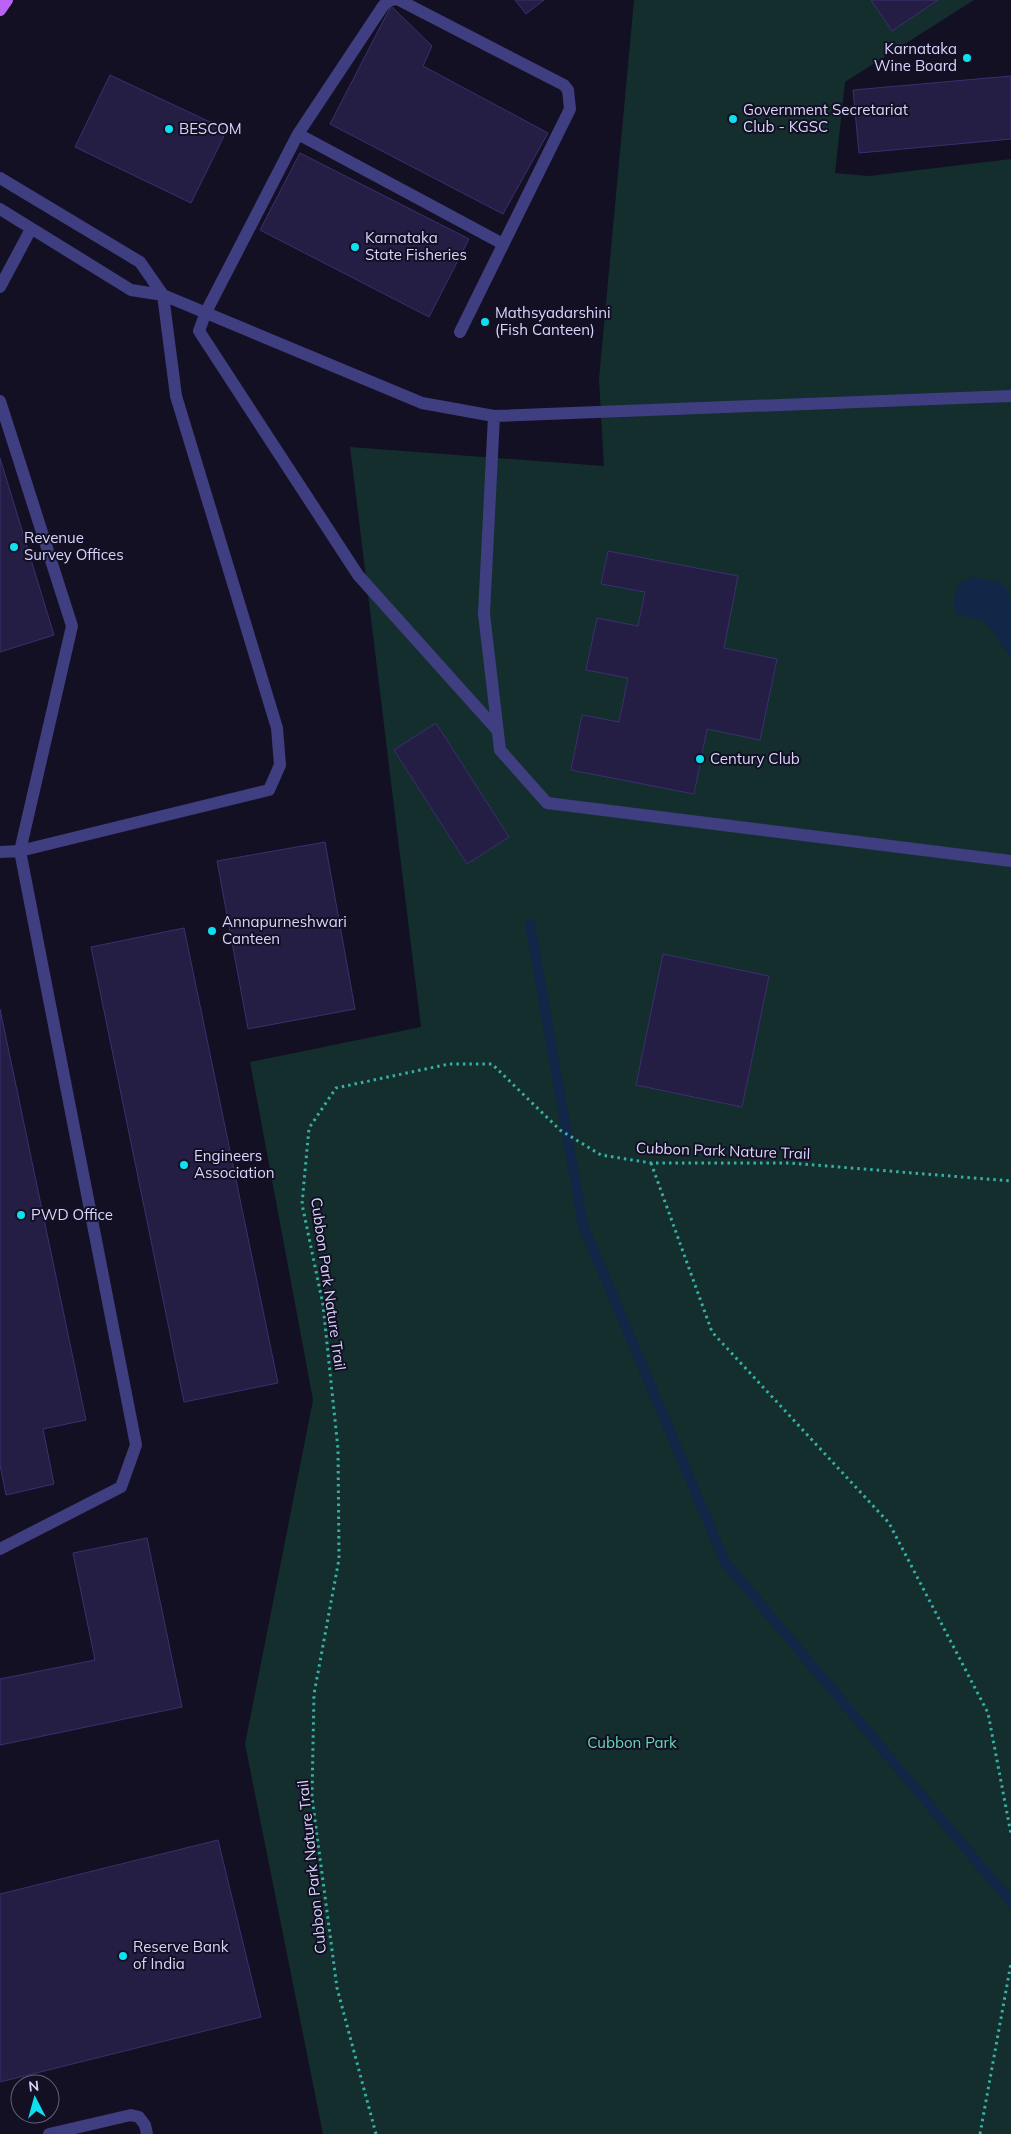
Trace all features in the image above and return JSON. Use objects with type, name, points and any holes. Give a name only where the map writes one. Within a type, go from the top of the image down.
[{"type":"main road","points":[[0,10],[7,0]]},
{"type":"street","points":[[393,0],[389,0],[383,6],[298,134],[206,312],[199,331],[358,575],[498,731]]},
{"type":"street","points":[[399,0],[564,85],[568,90],[570,109],[460,332]]},
{"type":"street","points":[[298,134],[503,244]]},
{"type":"street","points":[[0,178],[140,262],[163,295],[176,396],[277,728],[280,765],[269,790],[20,851],[0,852]]},
{"type":"street","points":[[0,209],[131,290],[163,295],[422,403],[494,416],[1011,396]]},
{"type":"street","points":[[0,286],[31,229]]},
{"type":"street","points":[[0,401],[72,626],[20,851],[136,1445],[121,1487],[0,1549]]},
{"type":"street","points":[[494,416],[484,614],[500,750],[547,803],[1011,862]]},
{"type":"street","points":[[49,2134],[131,2115],[139,2117],[145,2125],[147,2134]]},
{"type":"path","name":"Cubbon Park Nature Trail","points":[[376,2134],[337,1988],[312,1797],[314,1694],[339,1558],[338,1459],[323,1305],[302,1204],[309,1128],[336,1088],[449,1064],[492,1064],[560,1130],[601,1155],[651,1163],[790,1163],[1011,1181]]},
{"type":"path","points":[[651,1163],[712,1332],[889,1523],[988,1713],[1011,1834]]},
{"type":"path","points":[[980,2134],[1011,1963]]},
{"type":"green space","name":"Cubbon Park","points":[[634,0],[974,0],[845,82],[835,173],[869,176],[1011,159],[1011,2134],[323,2134],[245,1744],[313,1400],[250,1062],[421,1027],[350,447],[604,466],[599,379]]},
{"type":"water","points":[[971,577],[1000,582],[1008,589],[1011,602],[1011,656],[984,623],[977,619],[956,614],[953,601],[959,584]]},
{"type":"building","points":[[515,0],[544,0],[526,14]]},
{"type":"building","points":[[871,0],[938,0],[892,31]]},
{"type":"building","points":[[391,6],[432,46],[423,66],[548,133],[503,214],[330,124]]},
{"type":"building","points":[[110,75],[227,130],[191,203],[75,147]]},
{"type":"building","points":[[1011,76],[1011,139],[859,153],[853,90]]},
{"type":"building","points":[[300,153],[469,239],[429,317],[260,230]]},
{"type":"building","name":"Revenue Survey Offices","points":[[0,458],[54,635],[0,652]]},
{"type":"building","points":[[608,551],[738,576],[724,648],[777,659],[760,740],[707,729],[694,794],[571,770],[582,715],[619,722],[628,678],[586,670],[597,618],[638,626],[645,592],[601,584]]},
{"type":"building","points":[[436,723],[509,837],[467,864],[394,750]]},
{"type":"building","points":[[325,842],[355,1009],[248,1029],[217,861]]},
{"type":"building","name":"Engineers Association","points":[[184,928],[278,1383],[184,1402],[91,947]]},
{"type":"building","points":[[663,954],[769,976],[742,1107],[636,1085]]},
{"type":"building","name":"PWD Office","points":[[0,1009],[86,1420],[43,1429],[54,1484],[6,1495],[0,1465]]},
{"type":"building","points":[[147,1538],[182,1707],[0,1745],[0,1679],[95,1660],[73,1553]]},
{"type":"building","name":"Reserve Bank of India","points":[[218,1840],[261,2017],[32,2074],[10,2074],[10,2080],[0,2082],[0,1894]]},
{"type":"waterway","points":[[530,924],[583,1225],[725,1562],[1011,1902]]},
{"type":"place","name":"Karnataka Wine Board","points":[[967,58]]},
{"type":"place","name":"Government Secretariat Club - KGSC","points":[[733,119]]},
{"type":"place","name":"BESCOM","points":[[169,129]]},
{"type":"place","name":"Karnataka State Fisheries","points":[[355,247]]},
{"type":"place","name":"Mathsyadarshini (Fish Canteen)","points":[[485,322]]},
{"type":"place","name":"Revenue Survey Offices","points":[[14,547]]},
{"type":"place","name":"Century Club","points":[[700,759]]},
{"type":"place","name":"Annapurneshwari Canteen","points":[[212,931]]},
{"type":"place","name":"Engineers Association","points":[[184,1165]]},
{"type":"place","name":"PWD Office","points":[[21,1215]]},
{"type":"place","name":"Reserve Bank of India","points":[[123,1956]]}]
